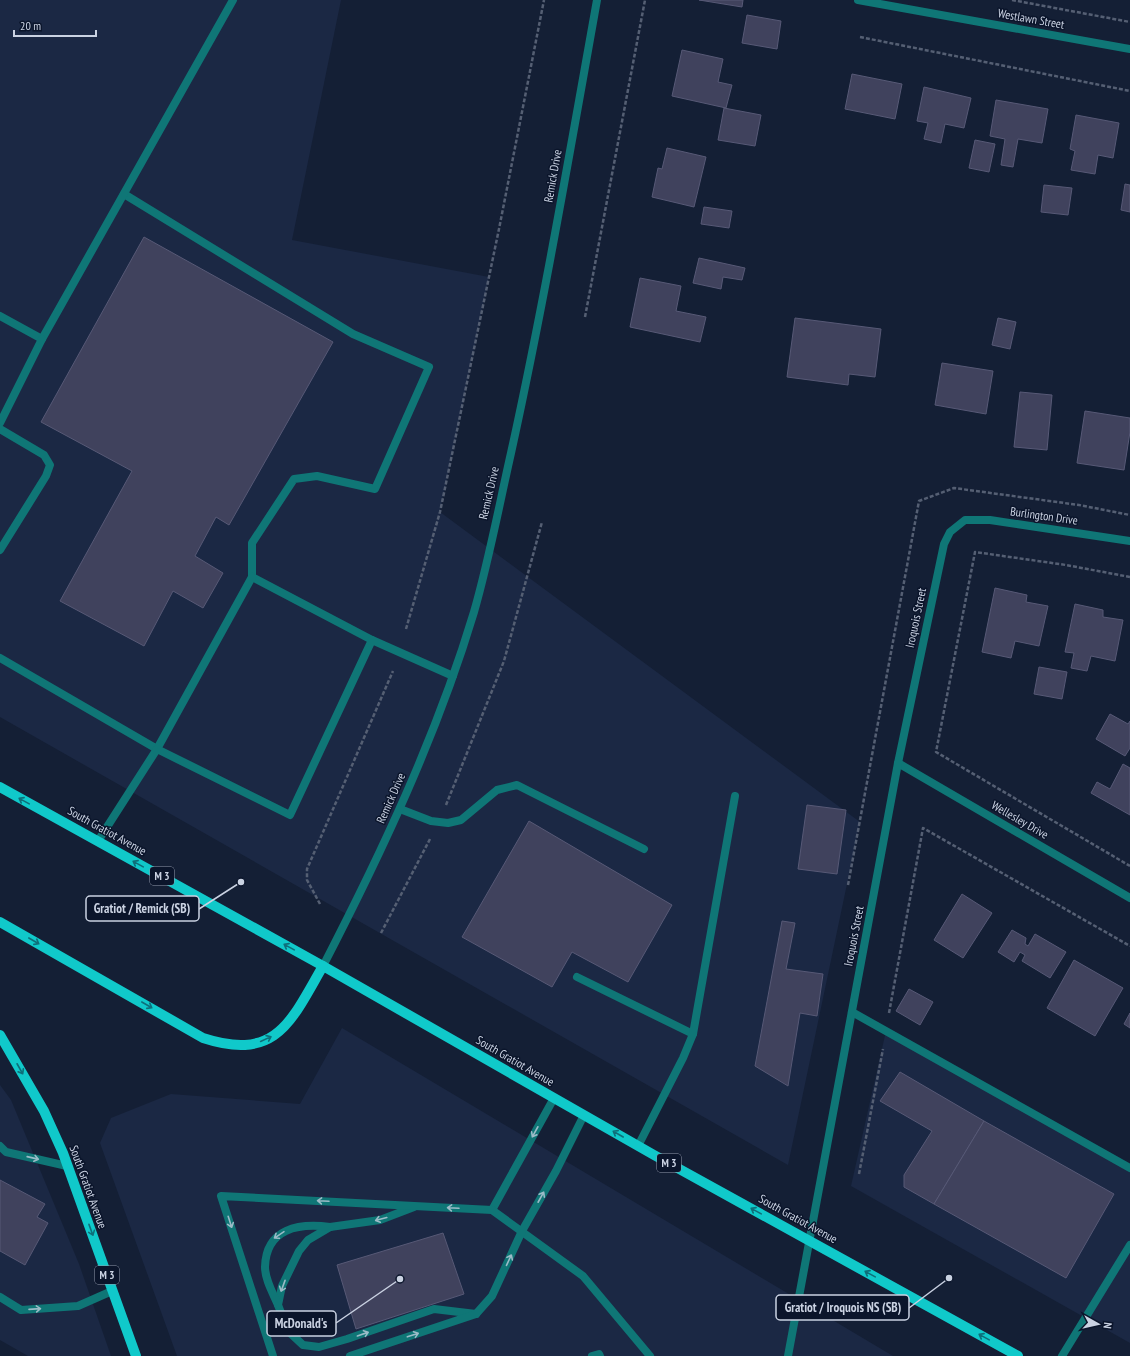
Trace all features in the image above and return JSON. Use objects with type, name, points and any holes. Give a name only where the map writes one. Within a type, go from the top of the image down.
[{"type":"main road","name":"South Gratiot Avenue","points":[[0,787],[323,966],[638,1146],[1018,1356]]},
{"type":"main road","points":[[0,922],[204,1038],[223,1044],[245,1046],[264,1041],[282,1030],[296,1013],[323,966]]},
{"type":"main road","name":"South Gratiot Avenue","points":[[0,1035],[44,1111],[67,1166],[136,1356]]},
{"type":"street","points":[[0,423],[42,339],[233,0]]},
{"type":"street","name":"Remick Drive","points":[[323,966],[408,791],[453,676],[474,610],[521,407],[559,214],[597,0]]},
{"type":"street","name":"Westlawn Street","points":[[858,0],[1130,49]]},
{"type":"street","points":[[98,841],[157,749],[252,577],[252,543],[294,479],[318,476],[375,489],[429,367],[353,334],[124,194]]},
{"type":"street","points":[[0,316],[42,339]]},
{"type":"street","points":[[0,429],[44,455],[50,465],[46,476],[0,550]]},
{"type":"street","name":"Burlington Drive","points":[[956,526],[965,520],[990,520],[1130,541]]},
{"type":"street","name":"Iroquois Street","points":[[788,1356],[898,763],[944,544],[950,532],[956,526]]},
{"type":"street","points":[[252,577],[372,640],[453,676]]},
{"type":"street","points":[[0,658],[157,749],[290,815],[372,640]]},
{"type":"street","name":"Wellesley Drive","points":[[898,763],[1130,898]]},
{"type":"street","points":[[400,809],[431,821],[448,823],[461,820],[497,790],[517,785],[644,849]]},
{"type":"street","points":[[638,1146],[683,1058],[693,1034],[735,796]]},
{"type":"street","points":[[576,977],[693,1034]]},
{"type":"street","points":[[852,1012],[1130,1168]]},
{"type":"street","points":[[492,1210],[554,1098]]},
{"type":"street","points":[[350,1356],[476,1314],[492,1296],[522,1231],[556,1171],[584,1115]]},
{"type":"street","points":[[0,1146],[6,1152],[67,1166]]},
{"type":"street","points":[[273,1356],[221,1196],[492,1210],[583,1276],[650,1356]]},
{"type":"street","points":[[417,1206],[380,1220],[330,1227],[315,1225],[297,1226],[283,1232],[272,1240],[266,1256],[265,1268],[269,1285],[288,1332],[303,1345],[319,1347],[434,1309],[476,1314]]},
{"type":"street","points":[[278,1305],[282,1286],[299,1251],[308,1240],[330,1227]]},
{"type":"street","points":[[1062,1356],[1130,1245]]},
{"type":"street","points":[[0,1297],[21,1310],[78,1306],[112,1291]]},
{"type":"street","points":[[592,1356],[599,1354],[600,1356]]},
{"type":"path","points":[[406,629],[440,512],[499,229],[544,0]]},
{"type":"path","points":[[585,317],[645,0]]},
{"type":"path","points":[[1012,0],[1130,22]]},
{"type":"path","points":[[860,37],[1130,91]]},
{"type":"path","points":[[382,933],[439,822],[504,661],[542,522]]},
{"type":"path","points":[[1130,577],[1066,565],[975,552],[936,752],[1130,866]]},
{"type":"path","points":[[320,904],[307,880],[307,869],[393,671]]},
{"type":"path","points":[[859,1174],[923,828],[1130,946]]},
{"type":"shaded area","points":[[0,0],[341,0],[292,240],[489,277],[440,512],[860,822],[788,1165],[0,717]]},
{"type":"shaded area","points":[[342,1028],[893,1356],[177,1356],[100,1143],[111,1118],[171,1094],[300,1104]]},
{"type":"shaded area","points":[[886,1031],[1130,1169],[1130,1343],[851,1186]]},
{"type":"shaded area","points":[[0,1085],[11,1100],[79,1264],[111,1356],[28,1356],[0,1340]]},
{"type":"building","points":[[699,0],[743,0],[742,7]]},
{"type":"building","points":[[747,15],[781,21],[777,49],[742,43]]},
{"type":"building","points":[[682,50],[723,59],[718,82],[732,85],[726,108],[672,96]]},
{"type":"building","points":[[852,74],[902,84],[895,119],[845,109]]},
{"type":"building","points":[[924,87],[971,98],[964,128],[945,124],[941,143],[924,139],[928,123],[917,121]]},
{"type":"building","points":[[996,100],[1048,109],[1042,143],[1018,139],[1013,167],[1001,165],[1005,139],[990,136]]},
{"type":"building","points":[[724,108],[761,115],[755,146],[718,140]]},
{"type":"building","points":[[1076,115],[1119,123],[1113,158],[1098,155],[1095,174],[1071,170],[1075,151],[1070,149]]},
{"type":"building","points":[[975,140],[995,144],[989,172],[969,168]]},
{"type":"building","points":[[667,148],[706,157],[694,207],[652,197],[658,168],[662,169]]},
{"type":"building","points":[[1125,184],[1130,185],[1130,212],[1121,210]]},
{"type":"building","points":[[1044,185],[1072,188],[1068,215],[1041,212]]},
{"type":"building","points":[[704,207],[732,211],[729,228],[701,224]]},
{"type":"building","points":[[144,237],[333,342],[229,525],[216,517],[195,556],[223,573],[203,608],[173,591],[144,646],[60,601],[132,471],[41,422]]},
{"type":"building","points":[[699,258],[745,268],[742,280],[723,277],[721,289],[693,283]]},
{"type":"building","points":[[640,278],[681,286],[676,311],[706,317],[700,342],[630,327]]},
{"type":"building","points":[[795,318],[881,329],[875,377],[849,374],[848,385],[787,377]]},
{"type":"building","points":[[998,318],[1016,322],[1010,349],[992,345]]},
{"type":"building","points":[[942,363],[993,371],[986,414],[935,405]]},
{"type":"building","points":[[1020,392],[1052,395],[1047,450],[1014,447]]},
{"type":"building","points":[[1085,411],[1130,418],[1130,432],[1124,470],[1077,463]]},
{"type":"building","points":[[995,588],[1027,595],[1026,602],[1048,606],[1039,646],[1015,641],[1011,658],[982,652]]},
{"type":"building","points":[[1075,604],[1103,610],[1103,617],[1123,620],[1115,661],[1091,656],[1087,671],[1071,668],[1074,653],[1065,652]]},
{"type":"building","points":[[1039,667],[1067,672],[1062,699],[1034,694]]},
{"type":"building","points":[[1110,714],[1128,724],[1130,721],[1130,748],[1125,756],[1096,739]]},
{"type":"building","points":[[1123,764],[1130,768],[1130,815],[1091,793],[1097,782],[1110,789]]},
{"type":"building","points":[[807,805],[846,810],[837,874],[798,869]]},
{"type":"building","points":[[529,821],[672,905],[628,982],[572,952],[552,987],[462,937]]},
{"type":"building","points":[[962,894],[992,913],[963,958],[934,940]]},
{"type":"building","points":[[782,921],[795,923],[786,969],[823,974],[817,1016],[800,1013],[788,1086],[755,1066]]},
{"type":"building","points":[[1012,930],[1026,938],[1025,944],[1028,946],[1035,934],[1066,952],[1050,978],[1022,961],[1025,955],[1020,952],[1014,962],[998,952]]},
{"type":"building","points":[[1074,960],[1123,988],[1095,1036],[1047,1008]]},
{"type":"building","points":[[909,989],[933,1002],[920,1025],[896,1011]]},
{"type":"building","points":[[1130,1013],[1130,1028],[1124,1024]]},
{"type":"building","points":[[900,1072],[984,1121],[934,1204],[904,1187],[904,1175],[932,1131],[880,1101]]},
{"type":"building","points":[[984,1121],[1114,1194],[1066,1278],[934,1204]]},
{"type":"building","points":[[0,1180],[45,1204],[37,1217],[48,1223],[25,1265],[0,1251]]},
{"type":"building","points":[[443,1233],[464,1294],[356,1329],[337,1265]]},
{"type":"place","name":"Gratiot / Remick (SB)","points":[[241,882]]},
{"type":"place","name":"Gratiot / Iroquois NS (SB)","points":[[949,1278]]},
{"type":"place","name":"McDonald's","points":[[400,1279]]}]
